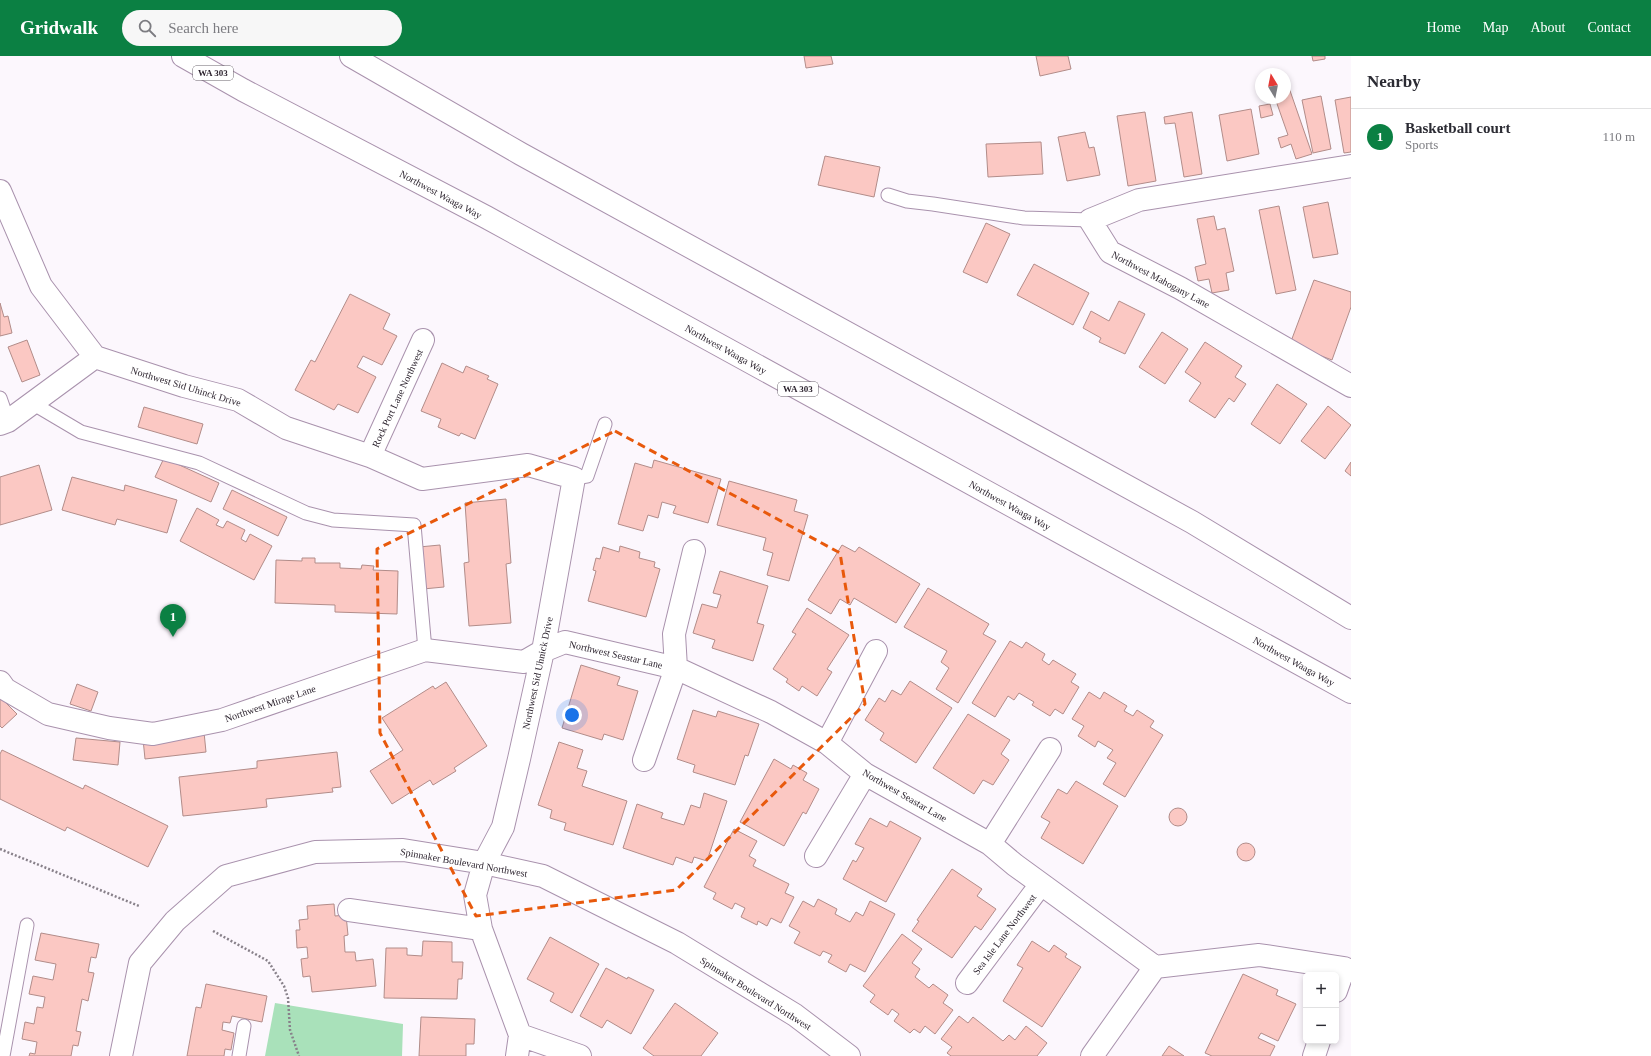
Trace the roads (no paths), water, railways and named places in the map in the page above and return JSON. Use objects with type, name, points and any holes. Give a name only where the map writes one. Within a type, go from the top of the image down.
[{"type":"main road","points":[[164,56],[243,90]]},
{"type":"main road","name":"Northwest Waaga Way","points":[[183,56],[243,90],[493,221],[1351,692]]},
{"type":"main road","points":[[351,56],[521,154],[1192,522],[1351,618]]},
{"type":"main road","points":[[1090,220],[1139,200],[1351,166]]},
{"type":"main road","points":[[2,202],[41,286],[94,357],[4,423]]},
{"type":"main road","name":"Northwest Mahogany Lane","points":[[1090,220],[1110,252],[1180,288],[1351,386]]},
{"type":"main road","name":"Rock Port Lane Northwest","points":[[370,456],[423,340]]},
{"type":"main road","name":"Northwest Sid Uhinck Drive","points":[[94,357],[184,386],[238,400],[286,428],[370,456],[422,479],[528,465],[574,478]]},
{"type":"main road","name":"Northwest Sid Uhnick Drive","points":[[518,1046],[481,929],[475,895],[484,863],[503,827],[543,651],[574,478]]},
{"type":"main road","points":[[644,760],[676,668],[674,634],[694,551]]},
{"type":"main road","name":"Northwest Seastar Lane","points":[[543,651],[565,642],[676,668],[771,712],[827,744],[865,774],[990,844],[1014,865],[1156,967]]},
{"type":"main road","name":"Northwest Mirage Lane","points":[[0,682],[5,688],[48,714],[109,728],[153,734],[222,720],[425,650],[524,662],[543,651]]},
{"type":"main road","points":[[827,744],[876,651]]},
{"type":"main road","points":[[990,844],[1050,749]]},
{"type":"main road","points":[[816,856],[865,774]]},
{"type":"main road","name":"Spinnaker Boulevard Northwest","points":[[121,1056],[140,963],[175,921],[226,876],[315,852],[403,850],[484,863],[542,876],[677,943],[795,1015],[849,1056]]},
{"type":"main road","name":"Sea Isle Lane Northwest","points":[[967,983],[1042,884]]},
{"type":"main road","points":[[349,910],[481,929]]},
{"type":"main road","points":[[1092,1056],[1156,967],[1259,955],[1347,970],[1339,985]]},
{"type":"main road","points":[[1314,1056],[1318,1044]]},
{"type":"main road","points":[[518,1046],[580,1056]]},
{"type":"lane","points":[[888,195],[907,201],[1024,218],[1090,220]]},
{"type":"lane","points":[[0,398],[4,423]]},
{"type":"lane","points":[[32,403],[81,432],[199,463],[306,513],[332,520],[414,525],[425,650]]},
{"type":"lane","points":[[574,478],[587,476],[605,424]]},
{"type":"lane","points":[[4,1056],[27,926]]},
{"type":"lane","points":[[240,1056],[244,1026]]},
{"type":"place","name":"Basketball court","points":[[173,637]]}]
